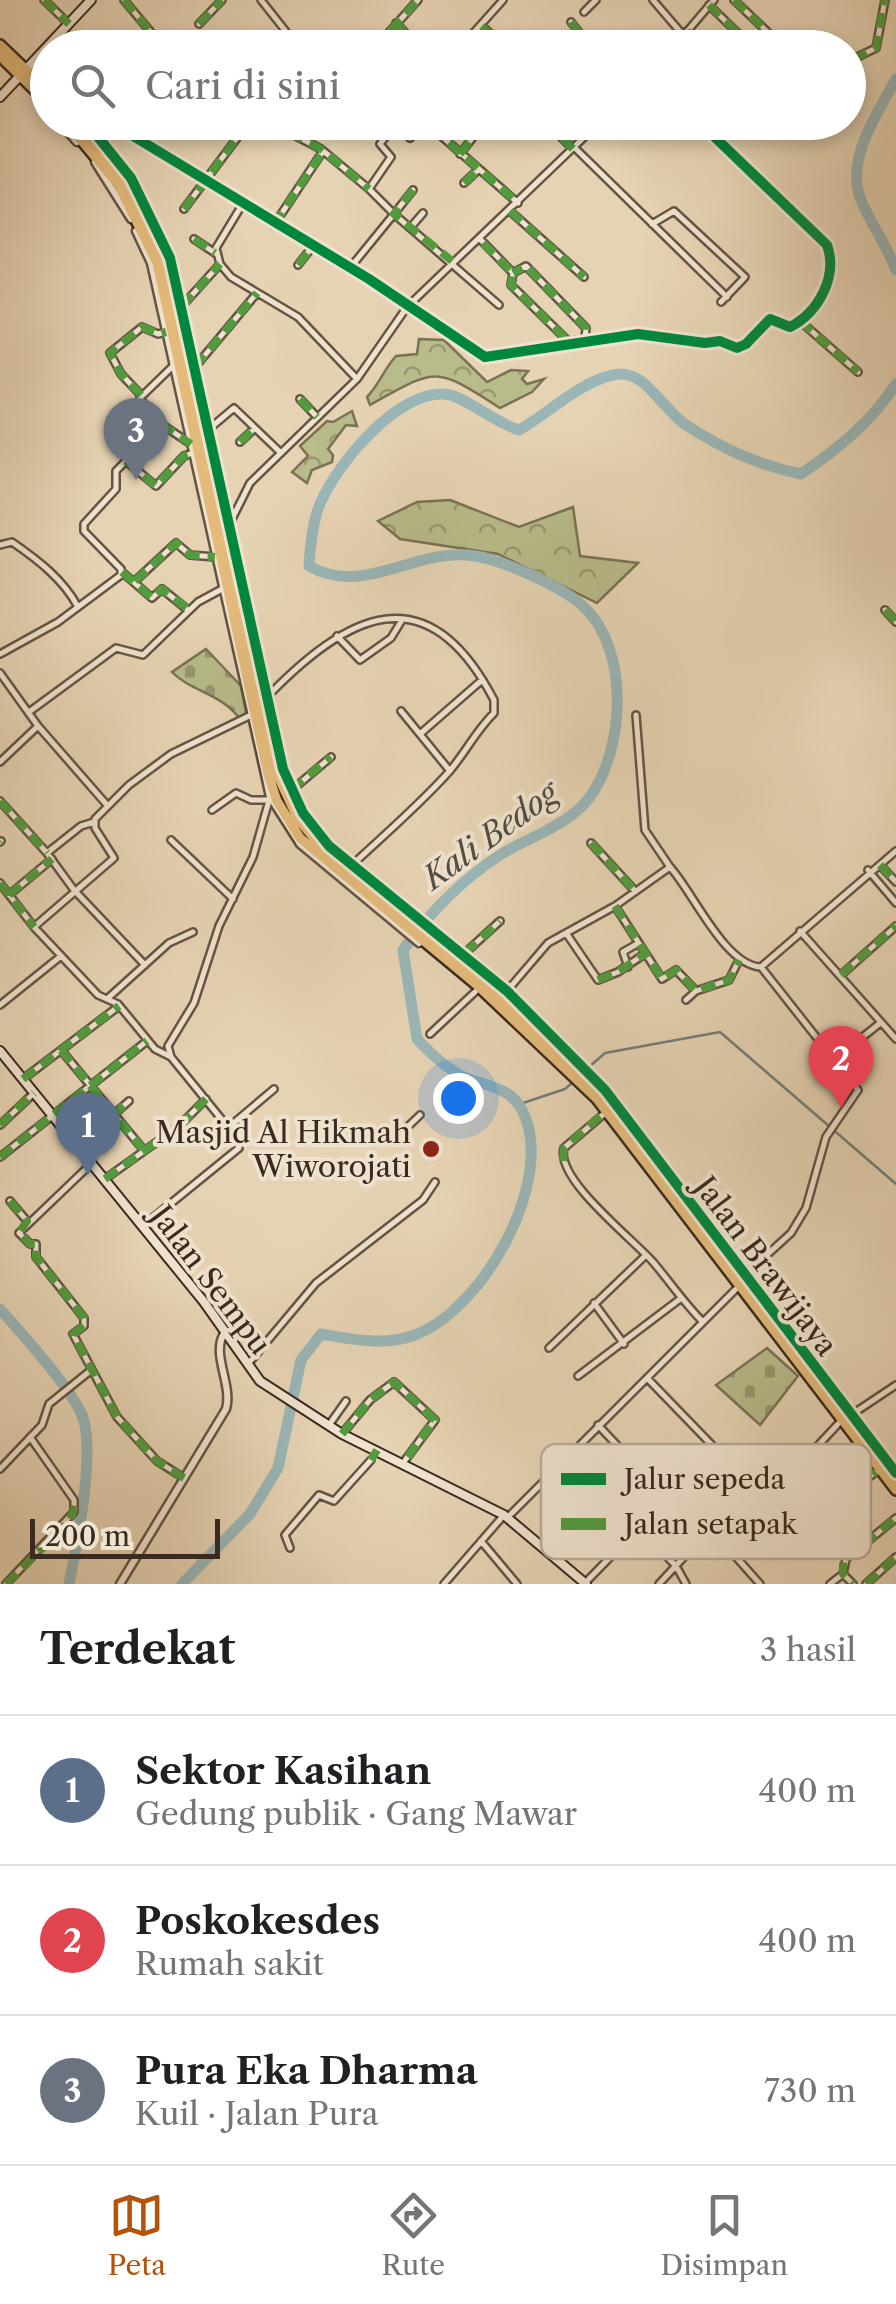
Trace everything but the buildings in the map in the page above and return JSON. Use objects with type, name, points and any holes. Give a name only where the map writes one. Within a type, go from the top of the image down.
[{"type":"highway","points":[[0,45],[30,81]]},
{"type":"highway","points":[[0,56],[30,77]]},
{"type":"highway","name":"Jalan Brawijaya","points":[[79,140],[118,184],[157,263],[277,801],[300,838],[425,935],[602,1093],[896,1475]]},
{"type":"highway","name":"Jalan Brawijaya","points":[[93,140],[126,180],[164,260],[284,796],[308,834],[351,866],[384,902]]},
{"type":"highway","points":[[425,935],[476,991],[560,1058]]},
{"type":"highway","name":"Jalan Brawijaya","points":[[560,1058],[858,1444]]},
{"type":"highway","points":[[726,1272],[854,1444]]},
{"type":"highway","name":"Jalan Brawijaya","points":[[871,1461],[896,1494]]},
{"type":"highway","points":[[871,1466],[896,1494]]},
{"type":"main road","points":[[63,30],[91,0]]},
{"type":"main road","points":[[0,97],[30,66]]},
{"type":"main road","name":"Jalan Sempu","points":[[0,1051],[226,1331],[260,1381],[374,1455],[403,1463],[506,1516],[541,1546]]},
{"type":"main road","name":"Jalan Sempu","points":[[557,1559],[586,1584]]},
{"type":"street","points":[[44,0],[69,24]]},
{"type":"street","points":[[124,0],[149,30]]},
{"type":"street","points":[[199,24],[222,0]]},
{"type":"street","points":[[261,0],[285,30]]},
{"type":"street","points":[[390,30],[418,0]]},
{"type":"street","points":[[478,30],[503,0]]},
{"type":"street","points":[[584,12],[596,0]]},
{"type":"street","points":[[653,0],[682,30]]},
{"type":"street","points":[[734,0],[765,30]]},
{"type":"street","points":[[866,53],[876,48],[885,0]]},
{"type":"street","points":[[688,30],[712,2],[738,30]]},
{"type":"street","points":[[571,22],[577,30]]},
{"type":"street","points":[[396,23],[403,30]]},
{"type":"street","points":[[482,26],[486,30]]},
{"type":"street","points":[[78,140],[134,224],[151,264],[268,799],[300,844],[384,902]]},
{"type":"street","points":[[105,140],[153,215],[182,306],[266,698],[291,790],[314,830],[351,866],[450,770],[466,750],[468,740],[494,713],[494,700],[482,680],[442,633],[421,619],[350,626],[266,698]]},
{"type":"street","points":[[140,140],[350,268],[485,357],[638,334],[705,343],[720,341],[736,348],[746,344],[770,319],[790,327],[800,321],[830,282],[832,258],[828,245],[718,140]]},
{"type":"street","points":[[184,209],[236,140]]},
{"type":"street","points":[[303,140],[324,151],[500,305]]},
{"type":"street","points":[[369,189],[390,164],[391,158],[380,144],[383,140]]},
{"type":"street","points":[[445,140],[518,203]]},
{"type":"street","points":[[460,154],[471,140]]},
{"type":"street","points":[[565,140],[724,300],[745,277],[674,211],[652,224]]},
{"type":"street","points":[[230,525],[241,496],[357,379],[407,307],[582,140]]},
{"type":"street","points":[[274,224],[324,151]]},
{"type":"street","points":[[464,184],[479,169]]},
{"type":"street","points":[[350,268],[412,190]]},
{"type":"street","points":[[215,253],[242,205]]},
{"type":"street","points":[[510,211],[584,277]]},
{"type":"street","points":[[411,227],[423,213]]},
{"type":"street","points":[[194,239],[215,253],[220,264],[257,293],[298,317],[357,379]]},
{"type":"street","points":[[480,239],[512,273],[512,285],[570,342],[585,338],[586,328],[526,266],[512,273]]},
{"type":"street","points":[[298,265],[313,246]]},
{"type":"street","points":[[182,306],[220,264]]},
{"type":"street","points":[[195,367],[257,293]]},
{"type":"street","points":[[800,321],[858,372]]},
{"type":"street","points":[[166,332],[158,334],[142,327],[110,353],[121,374],[142,394],[144,406],[161,424],[191,444]]},
{"type":"street","points":[[142,394],[174,365]]},
{"type":"street","points":[[300,399],[317,417]]},
{"type":"street","points":[[209,429],[234,408],[281,453]]},
{"type":"street","points":[[161,424],[115,474],[114,493],[83,528],[122,572],[152,598],[163,590],[189,610]]},
{"type":"street","points":[[240,442],[254,429]]},
{"type":"street","points":[[126,461],[156,486],[184,456],[193,453]]},
{"type":"street","points":[[0,546],[12,542],[22,549],[64,584],[78,607]]},
{"type":"street","points":[[135,582],[176,543],[190,555],[215,557]]},
{"type":"street","points":[[0,654],[78,607],[122,572]]},
{"type":"street","points":[[29,712],[116,648],[143,655],[189,610],[222,589]]},
{"type":"street","points":[[885,610],[896,622]]},
{"type":"street","points":[[337,636],[360,660],[392,638],[403,619]]},
{"type":"street","points":[[0,673],[38,726],[107,805]]},
{"type":"street","points":[[420,734],[482,680]]},
{"type":"street","points":[[401,711],[450,770]]},
{"type":"street","points":[[636,715],[643,821],[649,840],[740,960],[761,967],[858,1090],[826,1137],[806,1208],[791,1233],[746,1274]]},
{"type":"street","points":[[9,895],[82,826],[94,822],[107,805],[171,754],[249,716]]},
{"type":"street","points":[[0,762],[38,726]]},
{"type":"street","points":[[291,790],[330,757]]},
{"type":"street","points":[[212,810],[236,792],[251,800],[268,799]]},
{"type":"street","points":[[171,1058],[170,1040],[194,1002],[233,898],[253,857],[268,799]]},
{"type":"street","points":[[0,801],[50,856],[74,890],[145,965]]},
{"type":"street","points":[[34,927],[114,858],[94,822]]},
{"type":"street","points":[[171,840],[233,898]]},
{"type":"street","points":[[591,843],[636,891]]},
{"type":"street","points":[[761,967],[868,870],[896,851]]},
{"type":"street","points":[[880,865],[896,882]]},
{"type":"street","points":[[507,991],[536,952],[616,906],[670,868]]},
{"type":"street","points":[[868,870],[896,903]]},
{"type":"street","points":[[0,884],[61,956],[119,1006],[147,1040],[171,1058],[238,1142],[237,1153],[143,1226]]},
{"type":"street","points":[[616,906],[643,955],[662,979],[676,970],[696,991]]},
{"type":"street","points":[[465,953],[500,921]]},
{"type":"street","points":[[840,975],[896,926]]},
{"type":"street","points":[[800,930],[896,1039]]},
{"type":"street","points":[[108,999],[169,943],[194,932]]},
{"type":"street","points":[[566,933],[598,980],[628,967],[643,955]]},
{"type":"street","points":[[425,935],[465,953],[507,991],[560,1058],[605,1090],[894,1463],[896,1475]]},
{"type":"street","points":[[628,967],[623,952],[638,943]]},
{"type":"street","points":[[0,1005],[61,956]]},
{"type":"street","points":[[686,1000],[696,991],[729,980],[740,960]]},
{"type":"street","points":[[430,1034],[476,991]]},
{"type":"street","points":[[23,1079],[119,1006]]},
{"type":"street","points":[[835,1059],[879,1024]]},
{"type":"street","points":[[0,1157],[147,1040]]},
{"type":"street","points":[[60,1050],[142,1148]]},
{"type":"street","points":[[228,1127],[274,1089]]},
{"type":"street","points":[[0,1124],[34,1093]]},
{"type":"street","points":[[105,1179],[142,1148],[178,1126],[206,1099]]},
{"type":"street","points":[[78,1146],[129,1101]]},
{"type":"street","points":[[604,1113],[564,1148],[564,1161],[590,1200],[646,1255],[703,1322]]},
{"type":"street","points":[[394,1140],[420,1115]]},
{"type":"street","points":[[92,1163],[27,1221],[19,1234],[30,1244],[36,1244],[36,1257],[84,1318],[85,1324],[73,1334],[90,1371],[127,1430],[184,1478]]},
{"type":"street","points":[[248,1364],[302,1296],[423,1200],[435,1182]]},
{"type":"street","points":[[10,1201],[27,1221]]},
{"type":"street","points":[[549,1348],[646,1255]]},
{"type":"street","points":[[580,1444],[736,1290]]},
{"type":"street","points":[[578,1376],[680,1299]]},
{"type":"street","points":[[594,1304],[624,1344]]},
{"type":"street","points":[[120,1584],[228,1403],[220,1346],[226,1331]]},
{"type":"street","points":[[0,1469],[30,1437],[60,1393],[90,1371]]},
{"type":"street","points":[[648,1379],[708,1444]]},
{"type":"street","points":[[342,1434],[370,1400],[394,1382],[435,1420],[403,1463]]},
{"type":"street","points":[[854,1413],[896,1385]]},
{"type":"street","points":[[328,1425],[346,1401]]},
{"type":"street","points":[[819,1444],[838,1424]]},
{"type":"street","points":[[598,1425],[615,1444]]},
{"type":"street","points":[[6,1584],[74,1512],[74,1500],[30,1437]]},
{"type":"street","points":[[290,1548],[285,1535],[319,1495],[334,1501],[374,1455]]},
{"type":"street","points":[[871,1476],[876,1472]]},
{"type":"street","points":[[445,1583],[541,1484]]},
{"type":"street","points":[[871,1538],[896,1518]]},
{"type":"street","points":[[482,1541],[517,1584]]},
{"type":"street","points":[[866,1584],[896,1557]]},
{"type":"street","points":[[586,1584],[609,1559]]},
{"type":"street","points":[[668,1559],[686,1584]]},
{"type":"street","points":[[659,1584],[682,1559]]},
{"type":"street","points":[[736,1559],[760,1584]]},
{"type":"street","points":[[830,1584],[843,1574],[846,1559]]},
{"type":"street","points":[[843,1574],[853,1584]]},
{"type":"green space","points":[[419,339],[444,340],[487,382],[511,370],[528,371],[522,379],[527,384],[544,379],[532,392],[500,408],[461,384],[436,377],[424,378],[370,405],[367,397],[392,361],[396,356],[417,354]]},
{"type":"green space","points":[[352,411],[357,426],[346,425],[328,449],[333,455],[332,462],[312,470],[307,483],[292,472],[308,456],[300,446],[327,421],[333,422]]},
{"type":"green space","points":[[450,500],[519,527],[573,507],[580,556],[638,563],[597,603],[498,554],[400,539],[378,521],[417,502]]},
{"type":"green space","points":[[206,649],[241,686],[246,713],[239,718],[224,703],[172,672]]},
{"type":"green space","points":[[767,1348],[798,1376],[760,1425],[716,1385]]},
{"type":"waterway","name":"Kali Bedog","points":[[866,136],[896,79]]},
{"type":"waterway","name":"Kali Bedog","points":[[864,140],[857,167],[860,198],[896,270]]},
{"type":"waterway","name":"Kali Bedog","points":[[182,1584],[250,1514],[278,1468],[301,1360],[321,1334],[378,1341],[412,1336],[464,1301],[507,1240],[530,1171],[530,1138],[522,1110],[504,1092],[451,1070],[417,1039],[403,950],[435,910],[472,875],[580,808],[601,778],[615,728],[615,674],[609,648],[584,607],[532,576],[475,556],[432,558],[350,577],[309,566],[314,525],[324,494],[370,434],[410,403],[431,395],[457,397],[519,430],[589,384],[624,374],[635,377],[678,419],[714,442],[755,461],[801,474],[853,434],[896,384]]},
{"type":"waterway","points":[[589,1067],[605,1053],[720,1032],[896,1184]]},
{"type":"waterway","points":[[520,1104],[565,1089],[574,1081]]},
{"type":"waterway","points":[[0,1309],[60,1380],[84,1421],[86,1479],[69,1584]]},
{"type":"marked path","points":[[44,0],[69,24]]},
{"type":"marked path","points":[[124,0],[149,30]]},
{"type":"marked path","points":[[199,24],[222,0]]},
{"type":"marked path","points":[[391,30],[418,0]]},
{"type":"marked path","points":[[734,0],[765,30]]},
{"type":"marked path","points":[[866,53],[876,48],[885,0]]},
{"type":"marked path","points":[[709,5],[735,30]]},
{"type":"marked path","points":[[571,22],[577,30]]},
{"type":"marked path","points":[[396,23],[402,30]]},
{"type":"marked path","points":[[482,26],[486,30]]},
{"type":"marked path","points":[[184,209],[236,140]]},
{"type":"marked path","points":[[304,140],[321,149],[369,189]]},
{"type":"marked path","points":[[446,140],[518,203]]},
{"type":"marked path","points":[[460,154],[471,140]]},
{"type":"marked path","points":[[564,140],[573,149]]},
{"type":"marked path","points":[[274,225],[323,151]]},
{"type":"marked path","points":[[464,183],[479,169]]},
{"type":"marked path","points":[[413,190],[394,214],[452,261]]},
{"type":"marked path","points":[[510,211],[584,277]]},
{"type":"marked path","points":[[194,239],[215,253]]},
{"type":"marked path","points":[[483,243],[513,273],[511,285],[569,342],[585,338],[586,328],[526,266],[513,273]]},
{"type":"marked path","points":[[298,265],[313,246]]},
{"type":"marked path","points":[[182,306],[220,264]]},
{"type":"marked path","points":[[195,367],[257,293]]},
{"type":"marked path","points":[[800,321],[858,372]]},
{"type":"marked path","points":[[141,395],[121,374],[110,353],[142,327],[158,334],[166,332]]},
{"type":"marked path","points":[[300,399],[317,417]]},
{"type":"marked path","points":[[161,424],[191,444]]},
{"type":"marked path","points":[[240,442],[254,429]]},
{"type":"marked path","points":[[126,461],[156,486],[184,456],[193,453]]},
{"type":"marked path","points":[[135,581],[176,543],[190,555],[215,557]]},
{"type":"marked path","points":[[122,572],[152,598],[162,589],[189,610]]},
{"type":"marked path","points":[[885,610],[896,622]]},
{"type":"marked path","points":[[291,790],[331,757]]},
{"type":"marked path","points":[[0,801],[47,853]]},
{"type":"marked path","points":[[591,843],[635,891]]},
{"type":"marked path","points":[[9,895],[52,859]]},
{"type":"marked path","points":[[880,865],[896,882]]},
{"type":"marked path","points":[[0,883],[34,927]]},
{"type":"marked path","points":[[615,906],[662,979],[676,970],[696,991],[729,980],[739,960]]},
{"type":"marked path","points":[[465,953],[500,921]]},
{"type":"marked path","points":[[841,975],[896,926]]},
{"type":"marked path","points":[[598,980],[643,955]]},
{"type":"marked path","points":[[23,1079],[119,1006]]},
{"type":"marked path","points":[[0,1157],[147,1041]]},
{"type":"marked path","points":[[61,1050],[142,1148]]},
{"type":"marked path","points":[[0,1125],[34,1093]]},
{"type":"marked path","points":[[105,1179],[179,1126],[206,1099]]},
{"type":"marked path","points":[[78,1146],[129,1101]]},
{"type":"marked path","points":[[563,1161],[564,1148],[606,1111]]},
{"type":"marked path","points":[[10,1201],[27,1221],[19,1233],[30,1244],[36,1244],[36,1257],[84,1318],[84,1326],[73,1334],[117,1417],[157,1461],[184,1478]]},
{"type":"marked path","points":[[342,1434],[370,1400],[394,1382],[435,1420],[403,1463]]},
{"type":"marked path","points":[[371,1460],[377,1450]]},
{"type":"marked path","points":[[871,1476],[876,1472]]},
{"type":"marked path","points":[[6,1584],[70,1521],[75,1506]]},
{"type":"marked path","points":[[871,1538],[896,1518]]},
{"type":"marked path","points":[[866,1584],[896,1557]]},
{"type":"marked path","points":[[843,1559],[843,1574],[853,1584]]},
{"type":"cycle path","points":[[100,140],[131,178],[170,258],[283,769],[303,813],[329,846],[507,991],[605,1090],[896,1473]]},
{"type":"cycle path","points":[[140,140],[369,279],[485,357],[638,334],[705,343],[720,341],[737,348],[770,319],[790,327],[810,312],[828,281],[827,245],[718,140]]},
{"type":"place","name":"Pura Eka Dharma","points":[[136,480]]},
{"type":"place","name":"Poskokesdes","points":[[841,1108]]},
{"type":"place","name":"Masjid Al Hikmah Wiworojati","points":[[431,1149]]},
{"type":"place","name":"Sektor Kasihan","points":[[88,1175]]}]
